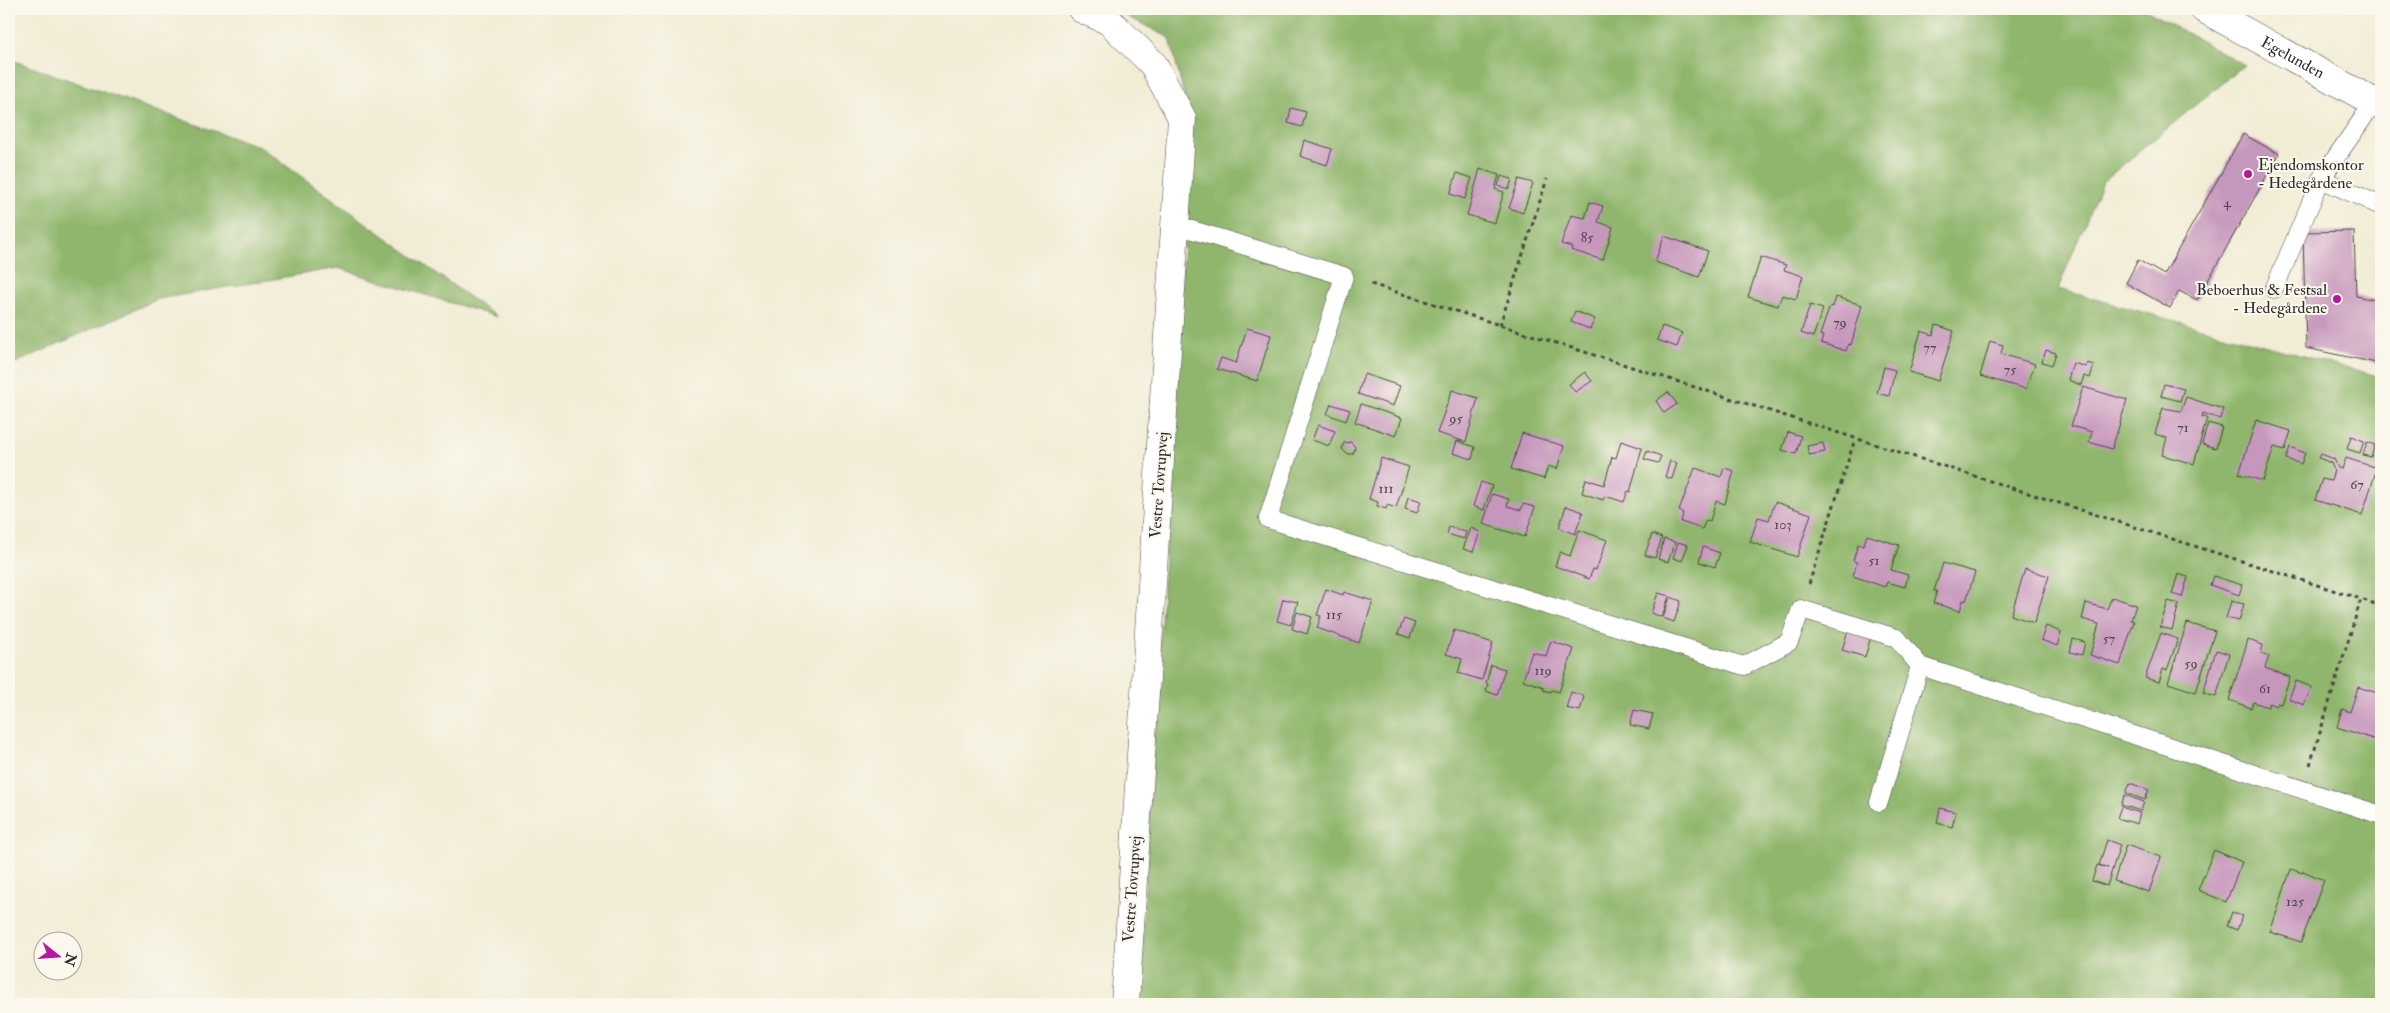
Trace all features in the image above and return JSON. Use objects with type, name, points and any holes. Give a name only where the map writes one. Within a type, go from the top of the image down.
[{"type":"street","name":"Vestre Tovrupvej","points":[[1082,9],[1108,21],[1153,64],[1182,118],[1125,1004]]},
{"type":"street","name":"Egelunden","points":[[2204,9],[2379,100]]},
{"type":"lane","points":[[2274,289],[2321,179],[2379,100]]},
{"type":"lane","points":[[2321,179],[2381,206]]},
{"type":"lane","points":[[1176,225],[1344,276],[1268,519],[1744,666],[1789,642],[1802,608],[1897,638],[1920,666],[2381,816]]},
{"type":"lane","points":[[1878,802],[1920,666]]},
{"type":"path","points":[[1500,325],[1548,179]]},
{"type":"path","points":[[1344,276],[2381,606]]},
{"type":"path","points":[[1802,608],[1855,439]]},
{"type":"path","points":[[2303,790],[2361,599]]},
{"type":"green space","points":[[1112,9],[2144,9],[2244,65],[2102,182],[2058,289],[2381,377],[2381,1004],[1138,1004],[1191,125],[1170,38]]},
{"type":"green space","points":[[9,59],[260,147],[497,317],[338,268],[158,299],[9,366]]},
{"type":"building","points":[[1291,108],[1306,112],[1302,127],[1288,123]]},
{"type":"building","points":[[2243,134],[2279,154],[2197,300],[2179,291],[2170,308],[2126,283],[2138,260],[2164,275]]},
{"type":"building","points":[[1304,140],[1332,149],[1327,165],[1300,156]]},
{"type":"building","points":[[1480,169],[1499,175],[1495,189],[1504,192],[1495,223],[1467,215]]},
{"type":"building","points":[[1457,173],[1472,178],[1465,199],[1450,194]]},
{"type":"building","points":[[1501,176],[1512,179],[1509,189],[1498,186]]},
{"type":"building","points":[[1519,179],[1533,183],[1523,213],[1509,208]]},
{"type":"building","points":[[1590,202],[1603,206],[1598,222],[1613,227],[1603,260],[1571,250],[1572,247],[1561,244],[1571,215],[1585,218]]},
{"type":"building","name":"Beboerhus & Festsal - Hedegårdene","points":[[2354,231],[2356,296],[2381,301],[2381,364],[2306,348],[2303,232]]},
{"type":"building","points":[[1664,236],[1708,251],[1699,277],[1655,262]]},
{"type":"building","points":[[1761,257],[1786,265],[1784,270],[1803,276],[1796,299],[1782,295],[1778,306],[1748,297]]},
{"type":"building","points":[[1836,297],[1862,305],[1851,345],[1848,344],[1846,351],[1821,343],[1823,336],[1820,335],[1830,306],[1833,307]]},
{"type":"building","points":[[1810,305],[1823,309],[1813,337],[1801,333]]},
{"type":"building","points":[[1575,311],[1595,319],[1590,329],[1571,322]]},
{"type":"building","points":[[1936,325],[1954,331],[1938,381],[1909,372],[1921,331],[1933,335]]},
{"type":"building","points":[[1662,326],[1682,333],[1677,347],[1657,340]]},
{"type":"building","points":[[1247,328],[1271,335],[1257,381],[1217,369],[1221,358],[1236,363]]},
{"type":"building","points":[[1990,341],[2003,345],[2001,354],[2035,364],[2026,389],[1980,376]]},
{"type":"building","points":[[2046,350],[2056,353],[2052,365],[2042,362]]},
{"type":"building","points":[[2073,363],[2086,367],[2087,363],[2094,365],[2090,378],[2084,376],[2081,385],[2068,380]]},
{"type":"building","points":[[1884,367],[1895,370],[1889,396],[1877,393]]},
{"type":"building","points":[[1585,372],[1592,381],[1575,392],[1569,384]]},
{"type":"building","points":[[1364,374],[1400,386],[1393,406],[1358,394]]},
{"type":"building","points":[[2164,384],[2184,389],[2180,401],[2161,396]]},
{"type":"building","points":[[2083,387],[2127,400],[2112,449],[2089,442],[2092,432],[2071,426]]},
{"type":"building","points":[[1452,390],[1478,398],[1466,442],[1437,433]]},
{"type":"building","points":[[1668,392],[1677,404],[1664,413],[1656,401]]},
{"type":"building","points":[[2186,397],[2223,409],[2220,419],[2203,413],[2202,417],[2207,418],[2194,464],[2162,455],[2167,438],[2155,434],[2163,408],[2181,411]]},
{"type":"building","points":[[1331,404],[1350,410],[1346,421],[1327,414]]},
{"type":"building","points":[[1361,404],[1402,418],[1396,436],[1355,422]]},
{"type":"building","points":[[2256,420],[2291,431],[2285,450],[2274,447],[2263,481],[2239,474]]},
{"type":"building","points":[[2208,423],[2222,427],[2216,448],[2202,444]]},
{"type":"building","points":[[1318,425],[1335,431],[1329,446],[1312,440]]},
{"type":"building","points":[[1788,432],[1801,436],[1796,454],[1782,450]]},
{"type":"building","points":[[1522,433],[1564,446],[1557,469],[1548,466],[1544,479],[1511,469]]},
{"type":"building","points":[[2351,436],[2364,441],[2360,453],[2347,449]]},
{"type":"building","points":[[1457,441],[1475,447],[1472,459],[1453,453]]},
{"type":"building","points":[[1621,441],[1642,448],[1630,492],[1628,491],[1624,502],[1605,496],[1603,500],[1582,493],[1586,479],[1604,485],[1612,457],[1616,458]]},
{"type":"building","points":[[1351,442],[1355,447],[1353,454],[1347,454],[1342,449],[1344,443]]},
{"type":"building","points":[[2367,442],[2375,445],[2371,457],[2363,455]]},
{"type":"building","points":[[1823,443],[1825,452],[1809,455],[1807,446]]},
{"type":"building","points":[[2378,446],[2381,447],[2381,462],[2375,460]]},
{"type":"building","points":[[2290,447],[2305,453],[2301,464],[2286,459]]},
{"type":"building","points":[[1647,451],[1661,456],[1658,463],[1644,459]]},
{"type":"building","points":[[2321,454],[2334,459],[2338,468],[2342,469],[2346,458],[2377,468],[2362,515],[2315,500],[2322,479],[2331,481],[2334,470],[2331,463],[2319,458]]},
{"type":"building","points":[[1381,458],[1409,467],[1396,508],[1387,505],[1386,509],[1377,506],[1378,502],[1369,499]]},
{"type":"building","points":[[1670,461],[1677,463],[1672,479],[1665,477]]},
{"type":"building","points":[[1695,468],[1721,477],[1724,468],[1734,471],[1725,504],[1716,501],[1710,521],[1706,520],[1702,529],[1681,522],[1683,513],[1679,511]]},
{"type":"building","points":[[1481,482],[1492,486],[1484,510],[1473,506]]},
{"type":"building","points":[[1492,494],[1509,499],[1507,506],[1521,510],[1523,504],[1535,507],[1525,537],[1483,524]]},
{"type":"building","points":[[1408,497],[1421,501],[1417,513],[1405,509]]},
{"type":"building","points":[[1775,502],[1811,514],[1797,557],[1750,542],[1758,517],[1769,520]]},
{"type":"building","points":[[1566,506],[1583,512],[1575,534],[1559,528]]},
{"type":"building","points":[[1449,527],[1466,532],[1464,539],[1447,534]]},
{"type":"building","points":[[1471,528],[1480,532],[1473,552],[1463,549]]},
{"type":"building","points":[[1579,530],[1607,540],[1596,570],[1593,569],[1589,579],[1555,566],[1560,552],[1570,556]]},
{"type":"building","points":[[1652,534],[1662,538],[1655,558],[1645,555]]},
{"type":"building","points":[[1867,535],[1899,545],[1891,570],[1908,575],[1905,587],[1887,582],[1885,587],[1853,576],[1857,562],[1853,561],[1858,544],[1863,546]]},
{"type":"building","points":[[1664,539],[1675,542],[1668,562],[1658,559]]},
{"type":"building","points":[[1678,542],[1688,545],[1682,561],[1673,558]]},
{"type":"building","points":[[1703,547],[1720,553],[1715,567],[1699,562]]},
{"type":"building","points":[[1943,563],[1975,572],[1966,601],[1963,600],[1960,611],[1933,603],[1937,591],[1934,591]]},
{"type":"building","points":[[2025,569],[2049,576],[2034,623],[2011,615]]},
{"type":"building","points":[[2178,574],[2188,577],[2182,597],[2172,594]]},
{"type":"building","points":[[2213,576],[2242,585],[2239,595],[2210,585]]},
{"type":"building","points":[[1326,589],[1343,595],[1344,592],[1373,601],[1359,643],[1317,628],[1321,616],[1317,615]]},
{"type":"building","points":[[1658,593],[1669,596],[1662,617],[1651,613]]},
{"type":"building","points":[[1670,597],[1681,601],[1674,622],[1663,618]]},
{"type":"building","points":[[2112,597],[2136,605],[2131,620],[2134,621],[2120,665],[2090,655],[2099,624],[2082,619],[2086,603],[2107,609]]},
{"type":"building","points":[[1283,599],[1298,602],[1291,625],[1277,621]]},
{"type":"building","points":[[2168,601],[2179,604],[2172,630],[2160,627]]},
{"type":"building","points":[[2231,601],[2244,604],[2239,621],[2226,618]]},
{"type":"building","points":[[1297,612],[1312,617],[1307,634],[1292,629]]},
{"type":"building","points":[[1404,619],[1415,623],[1410,638],[1398,634]]},
{"type":"building","points":[[2187,623],[2215,631],[2196,692],[2168,683]]},
{"type":"building","points":[[2046,626],[2061,632],[2057,646],[2041,640]]},
{"type":"building","points":[[1454,630],[1493,643],[1482,680],[1458,673],[1462,659],[1446,654]]},
{"type":"building","points":[[1848,630],[1871,637],[1865,657],[1842,650]]},
{"type":"building","points":[[2161,633],[2178,639],[2167,670],[2163,669],[2159,682],[2145,678]]},
{"type":"building","points":[[2073,639],[2085,642],[2082,655],[2070,652]]},
{"type":"building","points":[[2248,640],[2263,645],[2261,653],[2269,656],[2265,668],[2290,677],[2281,704],[2277,703],[2276,706],[2269,703],[2268,707],[2253,702],[2251,708],[2229,700]]},
{"type":"building","points":[[1551,641],[1574,649],[1559,692],[1543,690],[1544,687],[1523,680],[1532,652],[1546,656]]},
{"type":"building","points":[[2216,650],[2229,654],[2216,697],[2203,693]]},
{"type":"building","points":[[1491,665],[1505,669],[1497,695],[1486,691],[1488,684],[1486,683]]},
{"type":"building","points":[[2296,681],[2312,687],[2304,705],[2289,699]]},
{"type":"building","points":[[2358,687],[2381,694],[2381,734],[2379,741],[2337,727],[2342,709],[2350,712]]},
{"type":"building","points":[[1571,692],[1584,696],[1580,711],[1566,708]]},
{"type":"building","points":[[1634,710],[1653,714],[1649,729],[1630,725]]},
{"type":"building","points":[[2130,783],[2149,790],[2145,800],[2126,793]]},
{"type":"building","points":[[2125,795],[2144,802],[2141,811],[2121,805]]},
{"type":"building","points":[[2121,807],[2140,813],[2137,824],[2117,818]]},
{"type":"building","points":[[1940,808],[1956,812],[1952,827],[1937,823]]},
{"type":"building","points":[[2107,840],[2120,845],[2107,886],[2092,881],[2097,865],[2108,868],[2099,865]]},
{"type":"building","points":[[2126,845],[2161,857],[2149,892],[2114,881]]},
{"type":"building","points":[[2214,850],[2242,862],[2226,902],[2198,890]]},
{"type":"building","points":[[2291,869],[2302,873],[2303,871],[2324,880],[2301,942],[2270,932]]},
{"type":"building","points":[[2232,912],[2242,916],[2237,930],[2227,926]]},
{"type":"place","name":"Ejendomskontor - Hedegårdene","points":[[2248,174]]},
{"type":"place","name":"Beboerhus & Festsal - Hedegårdene","points":[[2337,299]]}]
